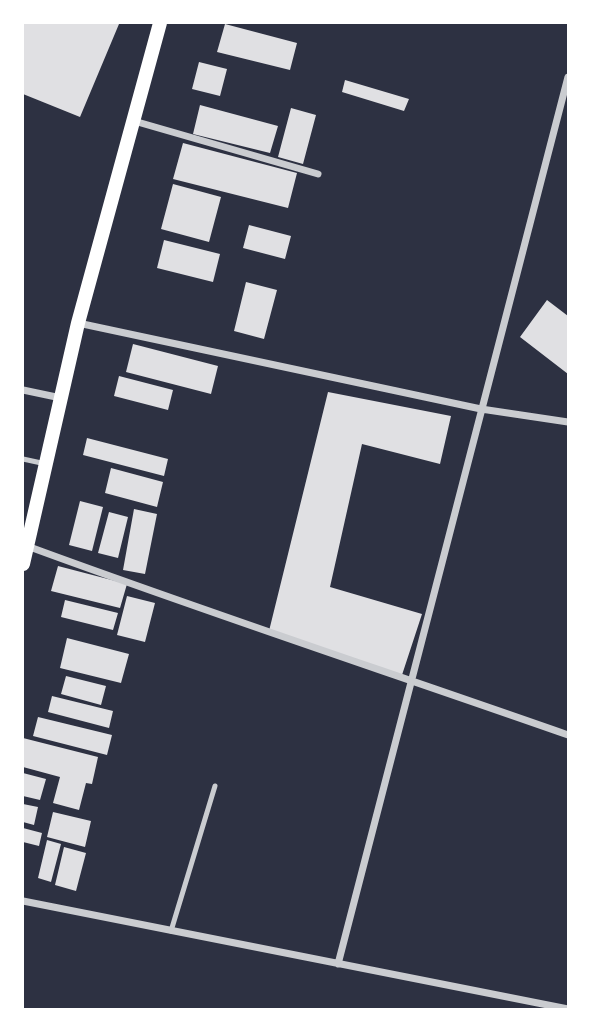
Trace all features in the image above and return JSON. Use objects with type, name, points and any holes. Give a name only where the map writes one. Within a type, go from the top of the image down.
[{"type":"main road","points":[[23,564],[78,323],[160,23]]},
{"type":"street","points":[[338,964],[568,77]]},
{"type":"street","points":[[133,121],[318,174]]},
{"type":"street","points":[[78,323],[481,409],[568,422]]},
{"type":"street","points":[[23,390],[61,398]]},
{"type":"street","points":[[27,546],[171,599],[568,735]]},
{"type":"street","points":[[23,901],[568,1009]]},
{"type":"lane","points":[[23,460],[46,464]]},
{"type":"lane","points":[[171,931],[215,786]]},
{"type":"building","points":[[23,23],[119,24],[80,117],[23,94]]},
{"type":"building","points":[[225,24],[297,43],[290,70],[217,52]]},
{"type":"building","points":[[199,62],[227,69],[220,96],[192,89]]},
{"type":"building","points":[[345,80],[409,99],[404,111],[342,92]]},
{"type":"building","points":[[200,105],[278,126],[270,153],[193,134]]},
{"type":"building","points":[[291,108],[316,115],[303,164],[278,157]]},
{"type":"building","points":[[183,143],[297,173],[288,208],[173,179]]},
{"type":"building","points":[[173,184],[221,197],[209,242],[161,229]]},
{"type":"building","points":[[249,225],[291,236],[285,259],[243,248]]},
{"type":"building","points":[[164,240],[220,254],[213,282],[157,268]]},
{"type":"building","points":[[246,282],[277,290],[264,339],[234,331]]},
{"type":"building","points":[[547,300],[568,316],[568,374],[520,337]]},
{"type":"building","points":[[133,344],[218,366],[211,394],[126,372]]},
{"type":"building","points":[[119,376],[173,390],[168,410],[114,396]]},
{"type":"building","points":[[328,392],[451,416],[440,464],[362,444],[330,587],[422,614],[402,675],[269,631]]},
{"type":"building","points":[[87,438],[168,459],[164,476],[83,455]]},
{"type":"building","points":[[111,468],[163,482],[157,507],[105,493]]},
{"type":"building","points":[[80,501],[103,507],[92,551],[69,545]]},
{"type":"building","points":[[134,509],[157,514],[145,574],[123,570]]},
{"type":"building","points":[[109,512],[128,517],[118,558],[98,553]]},
{"type":"building","points":[[58,566],[127,584],[120,608],[51,591]]},
{"type":"building","points":[[127,596],[155,603],[145,642],[117,635]]},
{"type":"building","points":[[65,600],[118,613],[113,630],[61,617]]},
{"type":"building","points":[[67,638],[129,654],[121,683],[60,668]]},
{"type":"building","points":[[66,676],[106,686],[101,705],[61,694]]},
{"type":"building","points":[[52,696],[113,711],[109,728],[48,712]]},
{"type":"building","points":[[38,717],[112,735],[107,755],[33,736]]},
{"type":"building","points":[[23,738],[98,757],[92,784],[86,783],[79,810],[53,803],[60,777],[23,767]]},
{"type":"building","points":[[23,773],[46,779],[40,800],[23,796]]},
{"type":"building","points":[[23,804],[38,807],[34,825],[23,822]]},
{"type":"building","points":[[53,812],[91,821],[85,847],[47,837]]},
{"type":"building","points":[[23,828],[42,833],[39,846],[23,842]]},
{"type":"building","points":[[47,840],[61,844],[51,882],[38,878]]},
{"type":"building","points":[[64,847],[86,853],[76,891],[55,885]]}]
